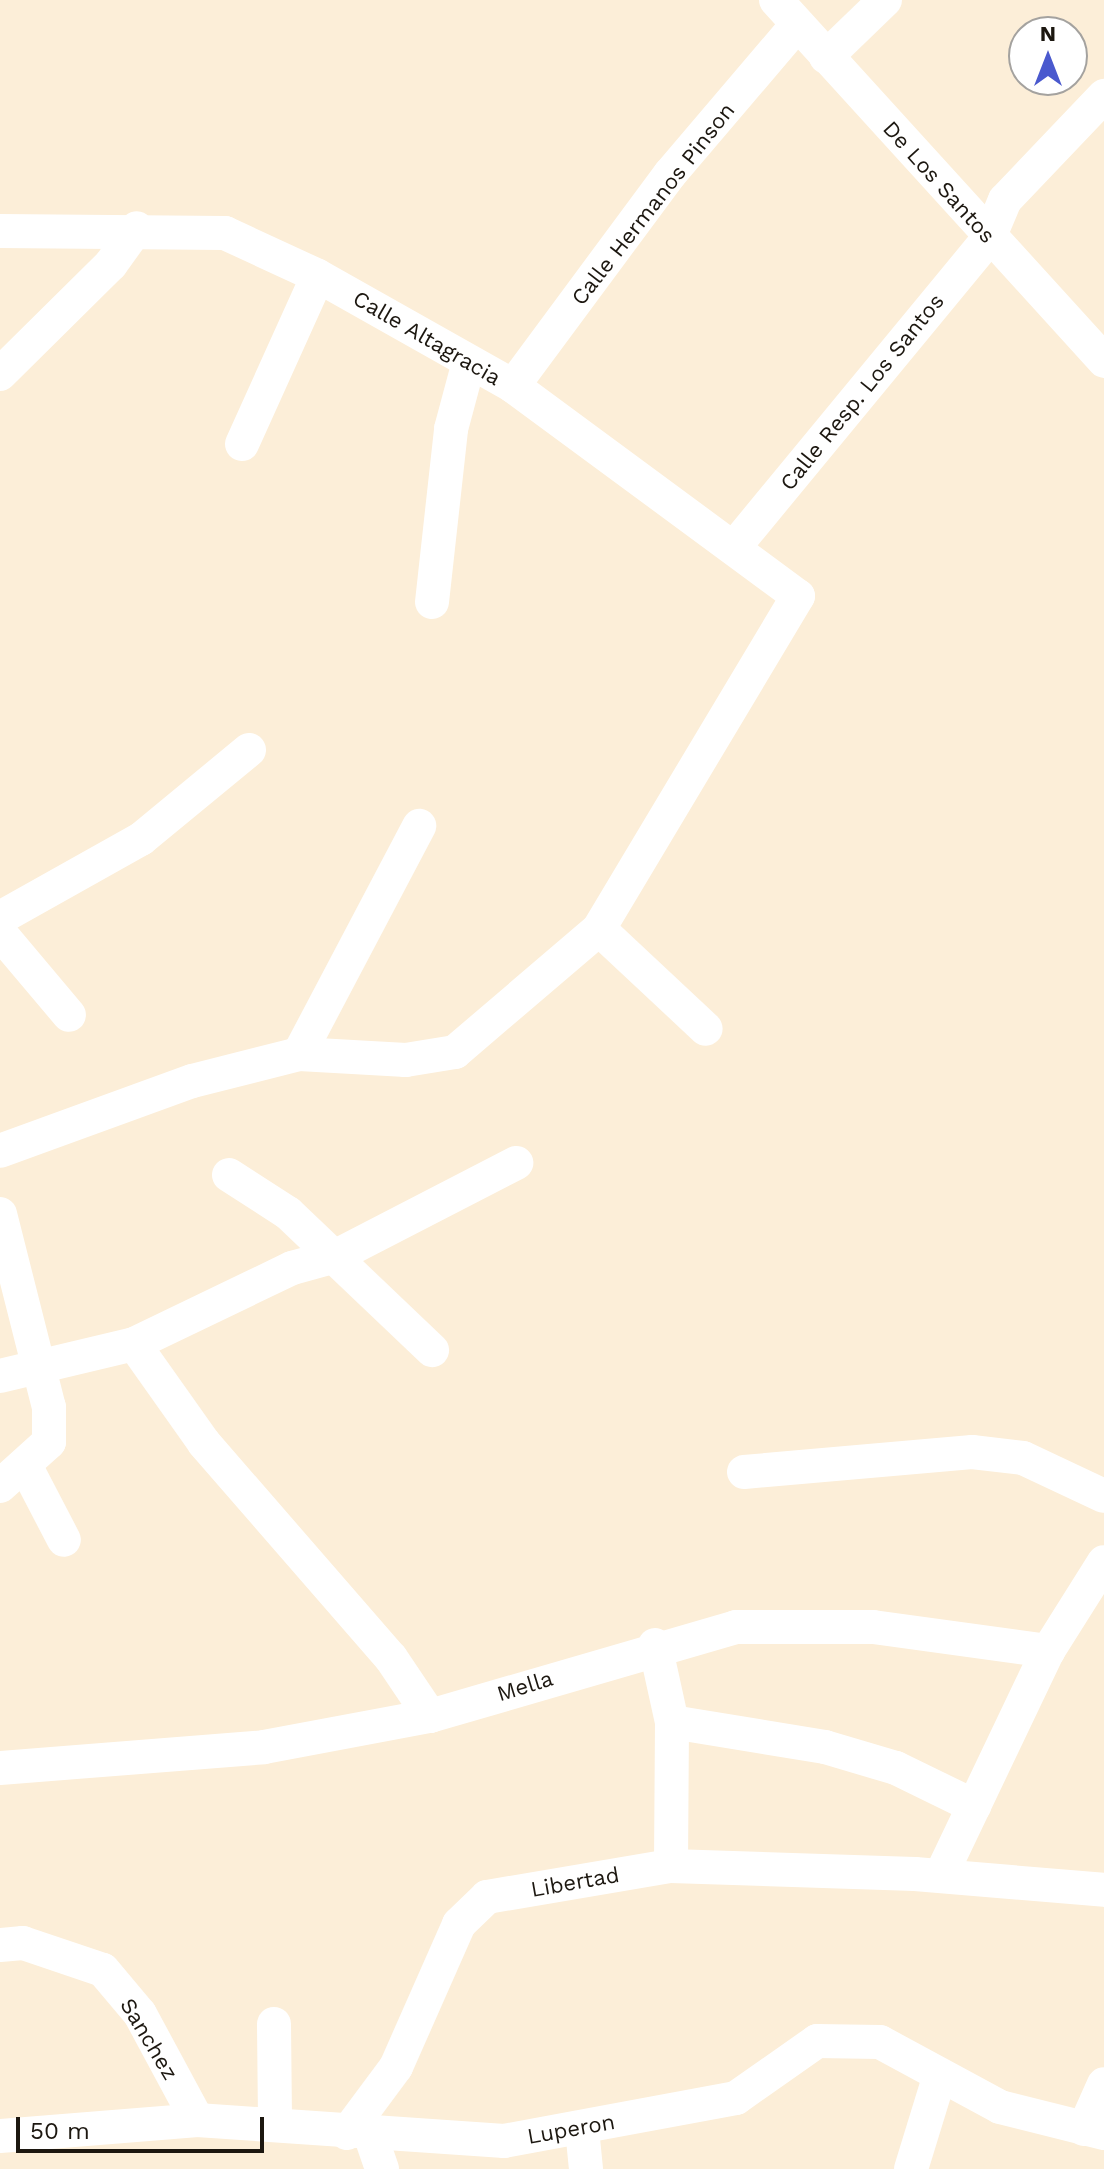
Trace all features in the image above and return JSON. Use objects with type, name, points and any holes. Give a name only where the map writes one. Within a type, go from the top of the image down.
[{"type":"street","points":[[826,57],[885,0]]},
{"type":"street","name":"De Los Santos","points":[[786,13],[1104,361]]},
{"type":"street","name":"Calle Hermanos Pinson","points":[[513,386],[786,13]]},
{"type":"street","name":"Calle Resp. Los Santos","points":[[736,545],[989,238],[1005,200],[1104,96]]},
{"type":"street","points":[[0,374],[111,264],[137,228]]},
{"type":"street","name":"Calle Altagracia","points":[[0,231],[137,228],[225,233],[318,276],[513,386],[736,545],[798,596],[599,929]]},
{"type":"street","points":[[242,444],[318,276]]},
{"type":"street","points":[[432,602],[451,429],[469,362]]},
{"type":"street","points":[[0,918],[141,839],[249,750]]},
{"type":"street","points":[[299,1054],[419,826]]},
{"type":"street","points":[[0,1151],[192,1081],[299,1054],[434,1059],[455,1052],[599,929],[706,1029]]},
{"type":"street","points":[[0,933],[69,1015]]},
{"type":"street","points":[[0,1376],[134,1344],[292,1268],[336,1256],[516,1163]]},
{"type":"street","points":[[229,1175],[336,1256],[432,1350]]},
{"type":"street","points":[[0,1214],[40,1366],[49,1442],[13,1476],[64,1540]]},
{"type":"street","points":[[134,1344],[204,1443],[391,1658],[430,1716]]},
{"type":"street","points":[[744,1472],[972,1452],[1023,1458],[1104,1496]]},
{"type":"street","points":[[941,1875],[1048,1651],[1104,1562]]},
{"type":"street","name":"Mella","points":[[0,1768],[264,1747],[430,1716],[655,1645],[736,1627],[873,1627],[1048,1651]]},
{"type":"street","points":[[655,1645],[672,1722],[671,1866]]},
{"type":"street","points":[[672,1722],[825,1747],[896,1768],[974,1806]]},
{"type":"street","name":"Libertad","points":[[358,2134],[396,2067],[459,1924],[487,1897],[671,1866],[941,1875],[1104,1890]]},
{"type":"street","name":"Sanchez","points":[[0,1945],[23,1943],[103,1970],[140,2014],[197,2120]]},
{"type":"street","points":[[274,2024],[275,2124]]},
{"type":"street","name":"Luperon","points":[[0,2136],[197,2120],[275,2124],[358,2134],[504,2141],[582,2129],[736,2098],[817,2041],[880,2042],[1000,2107],[1094,2131]]},
{"type":"street","points":[[911,2169],[940,2075]]},
{"type":"street","points":[[1094,2131],[1104,2084]]},
{"type":"street","points":[[582,2129],[586,2169]]},
{"type":"street","points":[[358,2134],[382,2169]]}]
